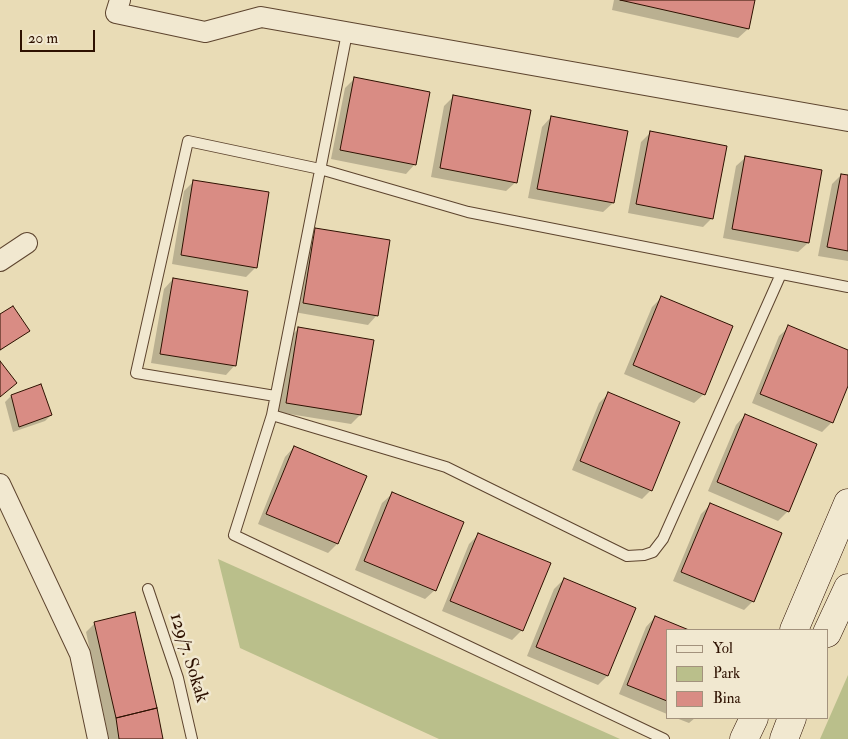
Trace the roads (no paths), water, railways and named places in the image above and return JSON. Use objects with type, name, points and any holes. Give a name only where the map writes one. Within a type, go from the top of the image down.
[{"type":"main road","points":[[794,629],[848,503]]},
{"type":"main road","points":[[828,632],[848,588]]},
{"type":"main road","points":[[744,739],[754,719]]},
{"type":"main road","points":[[784,739],[792,719]]},
{"type":"street","points":[[120,0],[116,13],[205,32],[262,8],[347,32],[848,122]]},
{"type":"street","points":[[2,256],[27,243]]},
{"type":"street","points":[[0,484],[6,508],[80,654],[98,739]]},
{"type":"lane","points":[[347,32],[272,415],[234,535],[664,739]]},
{"type":"lane","points":[[275,396],[136,373],[188,141],[320,169],[468,212],[848,287]]},
{"type":"lane","points":[[272,415],[446,467],[626,556],[644,555],[653,552],[663,539],[781,274]]},
{"type":"lane","name":"129/7. Sokak","points":[[148,589],[178,678],[192,739]]}]
